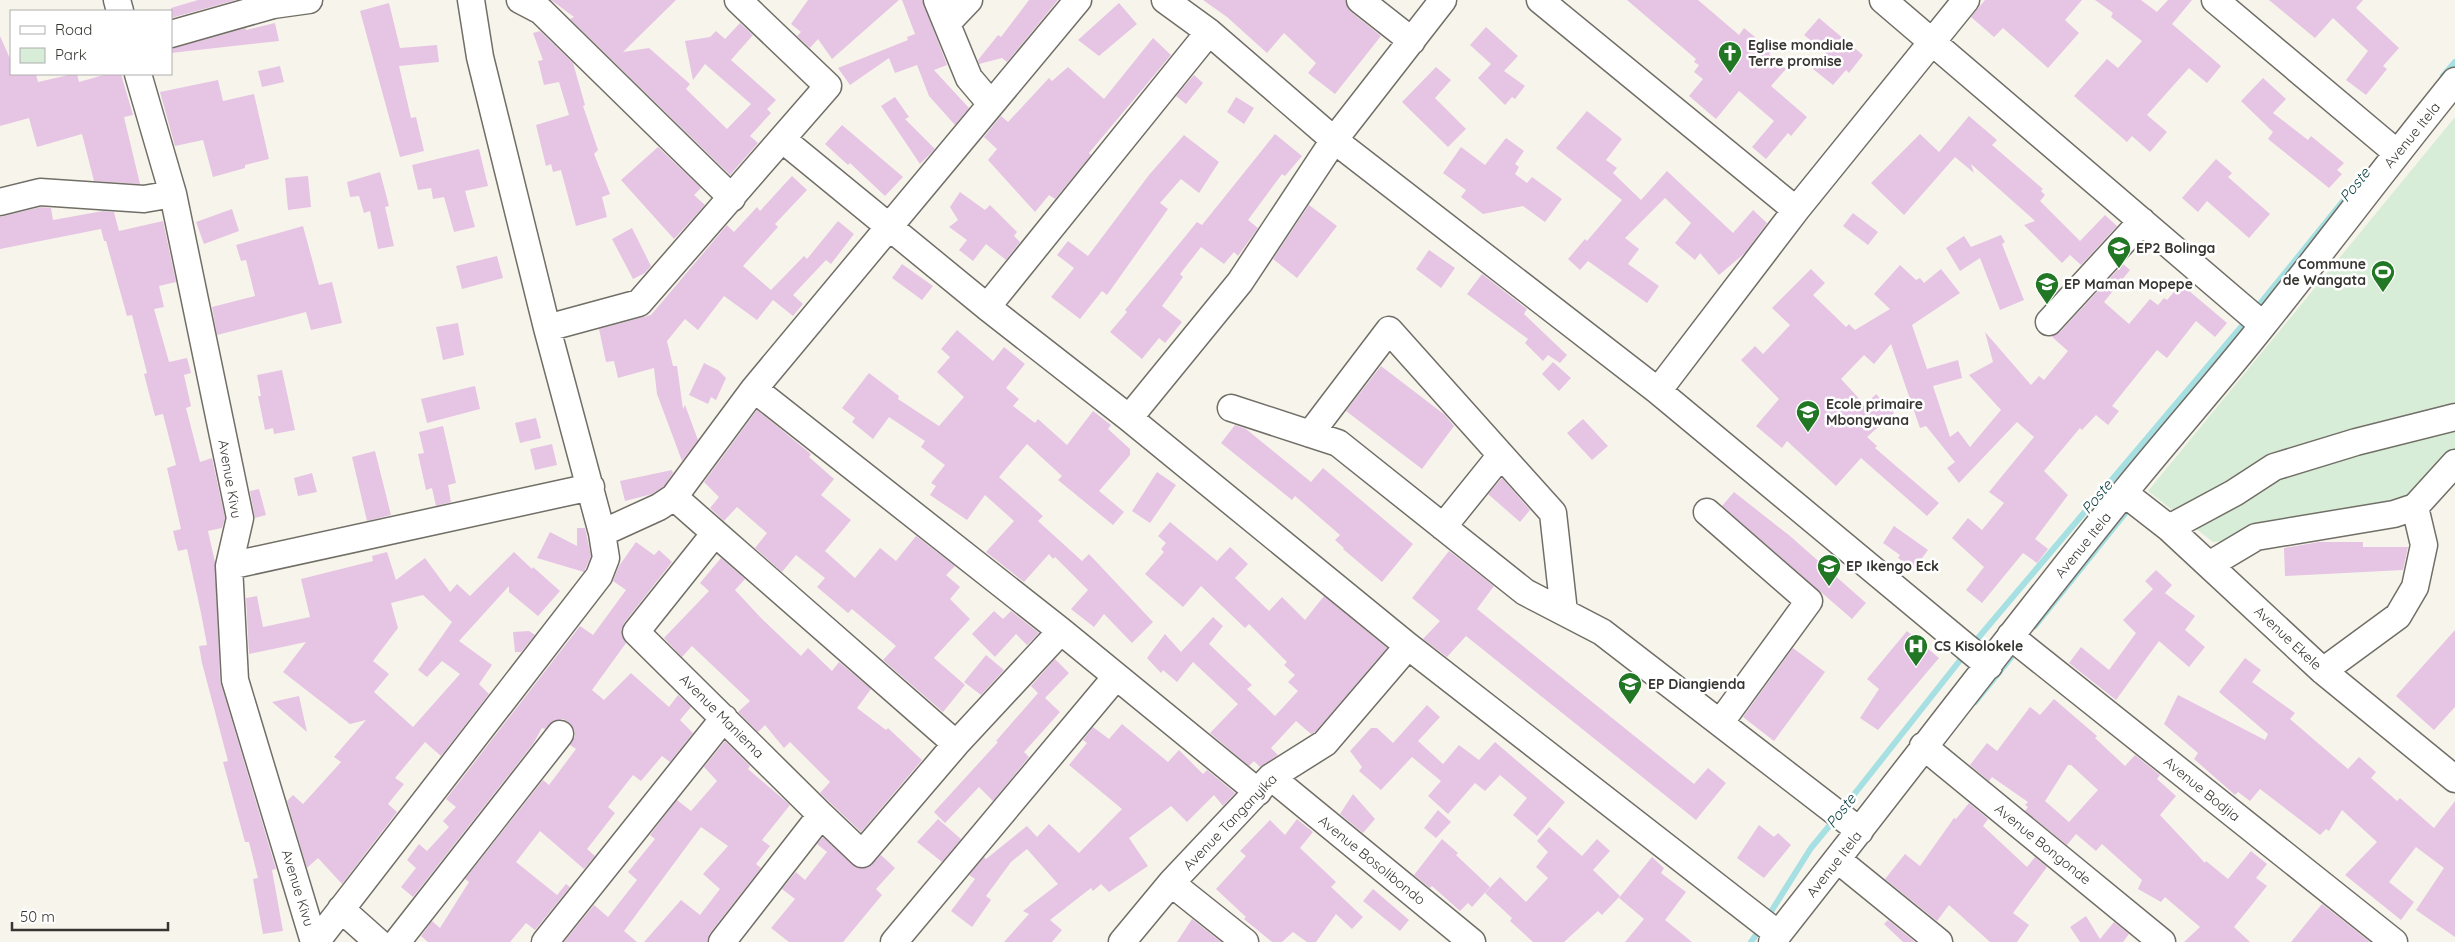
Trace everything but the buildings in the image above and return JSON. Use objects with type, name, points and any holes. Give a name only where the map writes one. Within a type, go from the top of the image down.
[{"type":"street","points":[[172,34],[274,2],[310,0]]},
{"type":"street","points":[[315,942],[600,576],[606,558],[591,487],[547,328],[480,57],[471,0]]},
{"type":"street","points":[[520,0],[541,11],[732,198]]},
{"type":"street","points":[[547,328],[639,303],[828,86],[738,0]]},
{"type":"street","points":[[969,0],[943,11],[969,78],[991,104]]},
{"type":"street","points":[[602,533],[659,507],[674,497],[754,389],[887,226],[1078,0]]},
{"type":"street","points":[[1165,0],[1209,32],[1334,140],[1658,390],[1989,666]]},
{"type":"street","points":[[1360,0],[1412,41]]},
{"type":"street","points":[[1129,418],[1240,282],[1334,140],[1442,0]]},
{"type":"street","points":[[1540,0],[1796,210]]},
{"type":"street","points":[[1883,0],[2263,325]]},
{"type":"street","points":[[1658,390],[1796,210],[1966,0]]},
{"type":"street","points":[[2215,0],[2397,153]]},
{"type":"street","points":[[987,307],[1209,32]]},
{"type":"street","name":"Avenue Kivu","points":[[138,75],[173,194],[240,518],[228,566],[235,680],[315,942]]},
{"type":"street","name":"Avenue Itela","points":[[1775,938],[1838,860],[1923,746],[1989,666],[2010,636],[2124,493],[2263,325],[2455,81]]},
{"type":"street","points":[[782,139],[987,307],[1129,418],[1408,646],[1775,938]]},
{"type":"street","points":[[0,202],[40,192],[144,199],[173,194]]},
{"type":"street","points":[[2049,322],[2142,221]]},
{"type":"street","points":[[1310,434],[1389,330],[1553,513],[1564,612]]},
{"type":"street","name":"Avenue Bosolibondo","points":[[754,389],[1061,631],[1115,678],[1264,785],[1472,942]]},
{"type":"street","points":[[1231,408],[1338,443],[1526,592],[1602,632],[1860,831]]},
{"type":"street","points":[[2169,528],[2234,493],[2274,467],[2356,442],[2455,417]]},
{"type":"street","points":[[1443,527],[1501,455]]},
{"type":"street","points":[[2209,565],[2256,537],[2394,514],[2415,507],[2455,463]]},
{"type":"street","points":[[228,566],[591,487]]},
{"type":"street","name":"Avenue Ekele","points":[[2124,493],[2169,528],[2323,671],[2455,779]]},
{"type":"street","points":[[674,497],[956,744],[1061,631]]},
{"type":"street","points":[[2323,671],[2398,616],[2416,587],[2424,545],[2415,507]]},
{"type":"street","points":[[1707,512],[1809,601],[1720,723]]},
{"type":"street","name":"Avenue Maniema","points":[[715,533],[636,632],[862,854],[956,744]]},
{"type":"street","name":"Avenue Bodjia","points":[[2010,636],[2394,942]]},
{"type":"street","name":"Avenue Tanganyika","points":[[1122,942],[1171,883],[1264,785],[1326,743],[1408,646]]},
{"type":"street","points":[[894,942],[1115,678]]},
{"type":"street","points":[[544,942],[724,718]]},
{"type":"street","points":[[397,942],[560,734]]},
{"type":"street","name":"Avenue Bongonde","points":[[1923,746],[2162,942]]},
{"type":"street","points":[[722,942],[821,815]]},
{"type":"street","points":[[1838,860],[1939,942]]},
{"type":"street","points":[[1171,883],[1245,942]]},
{"type":"street","points":[[341,909],[378,942]]},
{"type":"green space","name":"Commune de Wangata","points":[[2455,117],[2455,470],[2373,531],[2213,542],[2148,491]]},
{"type":"waterway","name":"Poste","points":[[2443,76],[2455,62]]},
{"type":"waterway","name":"Poste","points":[[2255,310],[2365,174]]},
{"type":"waterway","name":"Poste","points":[[1973,644],[2247,320]]},
{"type":"waterway","points":[[2035,626],[2131,506]]},
{"type":"waterway","points":[[1975,702],[2017,650]]},
{"type":"waterway","name":"Poste","points":[[1841,811],[1965,654]]},
{"type":"waterway","name":"Poste","points":[[1767,918],[1811,848],[1835,819]]},
{"type":"waterway","name":"Poste","points":[[1751,942],[1761,928]]},
{"type":"place","name":"Eglise mondiale Terre promise","points":[[1730,74]]},
{"type":"place","name":"EP2 Bolinga","points":[[2119,269]]},
{"type":"place","name":"Commune de Wangata","points":[[2383,293]]},
{"type":"place","name":"EP Maman Mopepe","points":[[2047,305]]},
{"type":"place","name":"Ecole primaire Mbongwana","points":[[1808,433]]},
{"type":"place","name":"EP Ikengo Eck","points":[[1829,587]]},
{"type":"place","name":"CS Kisolokele","points":[[1916,667]]},
{"type":"place","name":"EP Diangienda","points":[[1630,705]]}]
